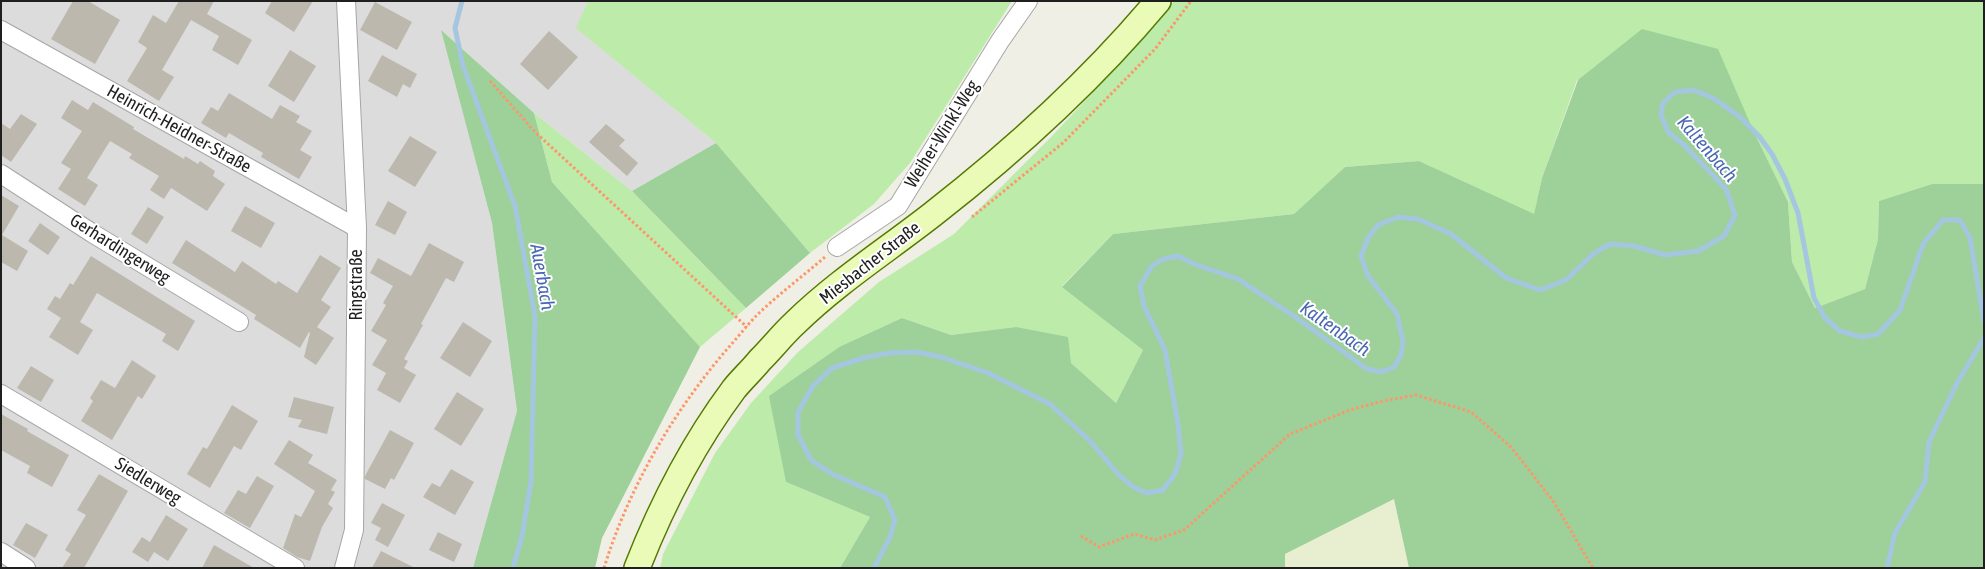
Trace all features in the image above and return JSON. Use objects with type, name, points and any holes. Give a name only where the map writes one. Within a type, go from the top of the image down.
[{"type":"main road","name":"Miesbacher Straße","points":[[637,568],[657,516],[699,442],[735,388],[794,323],[838,285],[933,214],[1001,159],[1066,101],[1127,38],[1158,1]]},
{"type":"street","name":"Ringstraße","points":[[344,568],[354,530],[357,228],[346,1]]},
{"type":"street","name":"Weiher-Winkl-Weg","points":[[837,247],[898,206],[1000,41],[1028,1]]},
{"type":"street","name":"Heinrich-Heidner-Straße","points":[[1,30],[357,228]]},
{"type":"street","name":"Gerhardingerweg","points":[[1,174],[92,233],[239,322]]},
{"type":"street","name":"Siedlerweg","points":[[1,394],[295,568]]},
{"type":"street","points":[[1,552],[26,568]]},
{"type":"path","points":[[972,217],[1064,142],[1155,49],[1191,1]]},
{"type":"path","points":[[490,81],[535,132],[747,327]]},
{"type":"path","points":[[1080,536],[1099,547],[1134,534],[1155,540],[1184,530],[1290,434],[1350,410],[1383,400],[1416,395],[1471,412],[1511,447],[1553,502],[1593,568]]},
{"type":"shaded area","points":[[1,1],[588,1],[577,28],[716,143],[632,191],[534,113],[442,31],[492,223],[517,412],[473,568],[1,568]]},
{"type":"green space","points":[[588,1],[1012,1],[910,163],[874,204],[810,253],[716,143],[576,28]]},
{"type":"green space","points":[[1174,1],[1984,1],[1984,184],[1932,184],[1879,201],[1878,239],[1865,289],[1815,308],[1792,262],[1788,202],[1753,130],[1577,80],[1542,178],[1534,215],[1419,161],[1345,167],[1294,214],[1113,234],[1062,286],[1143,350],[1116,403],[1071,363],[1016,327],[951,335],[902,318],[841,346],[786,482],[870,517],[840,568],[660,568],[663,554],[715,453],[751,403],[798,352],[879,282],[954,234],[1053,135],[1155,26]]},
{"type":"green space","points":[[1642,29],[1718,49],[1753,130],[1788,202],[1792,262],[1815,308],[1865,289],[1878,239],[1879,201],[1932,184],[1984,184],[1984,568],[1409,568],[1394,499],[1285,554],[1285,568],[840,568],[870,517],[786,482],[769,396],[841,346],[902,318],[951,335],[1016,327],[1068,337],[1071,363],[1116,403],[1143,350],[1062,287],[1113,234],[1294,214],[1345,167],[1419,161],[1534,214],[1542,178],[1578,80]]},
{"type":"green space","points":[[441,30],[534,113],[552,182],[700,347],[602,538],[595,568],[473,568],[517,411],[492,223]]},
{"type":"green space","points":[[534,113],[632,191],[746,308],[700,347],[552,182]]},
{"type":"green space","points":[[716,143],[810,253],[746,308],[632,191]]},
{"type":"green space","points":[[1394,499],[1409,568],[1285,568],[1285,554]]},
{"type":"building","points":[[73,1],[88,1],[120,20],[95,64],[51,39]]},
{"type":"building","points":[[179,1],[214,1],[207,14],[252,40],[238,65],[212,50],[219,36],[191,20],[162,70],[174,77],[159,101],[127,81],[147,48],[138,42],[153,15],[166,23]]},
{"type":"building","points":[[272,1],[313,1],[294,32],[265,13]]},
{"type":"building","points":[[375,2],[412,22],[397,50],[360,30]]},
{"type":"building","points":[[549,31],[578,57],[548,90],[520,64]]},
{"type":"building","points":[[290,50],[316,66],[294,102],[268,86]]},
{"type":"building","points":[[382,55],[417,74],[410,88],[403,84],[397,97],[368,81]]},
{"type":"building","points":[[229,93],[272,119],[280,105],[300,116],[296,122],[312,131],[300,150],[312,157],[299,179],[261,157],[263,153],[229,133],[226,138],[201,123],[211,107],[218,111]]},
{"type":"building","points":[[72,100],[88,110],[93,102],[134,127],[133,129],[184,159],[185,156],[198,164],[200,161],[215,171],[213,176],[225,184],[207,211],[171,188],[164,199],[150,190],[159,176],[129,158],[132,154],[110,141],[87,178],[98,185],[85,206],[58,189],[71,169],[61,163],[82,131],[61,118]]},
{"type":"building","points":[[21,114],[37,124],[11,162],[1,155],[1,123],[10,129]]},
{"type":"building","points":[[606,124],[625,140],[619,146],[638,163],[627,176],[589,142]]},
{"type":"building","points":[[410,136],[437,152],[415,187],[388,171]]},
{"type":"building","points":[[1,195],[19,206],[2,235],[28,251],[17,271],[1,262]]},
{"type":"building","points":[[388,201],[407,212],[395,235],[375,225]]},
{"type":"building","points":[[245,206],[275,223],[261,248],[231,231]]},
{"type":"building","points":[[148,207],[164,217],[147,244],[131,234]]},
{"type":"building","points":[[40,223],[60,237],[48,255],[28,241]]},
{"type":"building","points":[[186,240],[235,272],[242,261],[276,284],[278,281],[297,293],[320,255],[341,268],[321,300],[331,307],[317,327],[334,338],[316,365],[304,357],[309,332],[300,348],[254,319],[256,315],[172,263]]},
{"type":"building","points":[[429,243],[464,262],[454,282],[446,278],[404,359],[408,361],[404,368],[416,375],[400,403],[377,390],[386,373],[372,365],[387,340],[371,331],[386,305],[383,303],[393,286],[370,273],[378,258],[411,276]]},
{"type":"building","points":[[91,256],[195,321],[178,351],[162,341],[166,334],[97,293],[80,322],[93,330],[78,355],[49,337],[61,318],[47,309],[55,296],[60,299],[70,283],[73,285]]},
{"type":"building","points":[[463,322],[492,341],[470,377],[440,358]]},
{"type":"building","points":[[132,360],[156,376],[142,399],[138,396],[112,440],[81,421],[93,401],[90,398],[101,380],[115,388]]},
{"type":"building","points":[[31,366],[54,380],[41,402],[17,388]]},
{"type":"building","points":[[457,392],[484,409],[461,446],[434,429]]},
{"type":"building","points":[[294,397],[334,407],[327,434],[298,427],[302,420],[288,417]]},
{"type":"building","points":[[232,405],[258,421],[241,450],[234,446],[210,488],[187,474],[203,447],[207,449]]},
{"type":"building","points":[[1,414],[69,455],[52,487],[27,473],[30,466],[1,450]]},
{"type":"building","points":[[390,430],[414,443],[394,480],[391,478],[385,489],[365,479],[365,476]]},
{"type":"building","points":[[289,440],[313,455],[308,463],[337,480],[331,490],[335,492],[328,504],[333,508],[322,527],[310,561],[297,557],[283,548],[295,514],[301,517],[315,491],[274,464]]},
{"type":"building","points":[[451,469],[474,482],[455,515],[423,497],[432,483],[440,487]]},
{"type":"building","points":[[99,474],[128,491],[84,568],[62,568],[71,554],[65,550],[86,515],[77,510]]},
{"type":"building","points":[[257,476],[274,486],[250,528],[224,513],[238,490],[246,494]]},
{"type":"building","points":[[382,503],[405,515],[388,547],[375,540],[381,528],[371,523]]},
{"type":"building","points":[[166,515],[188,529],[168,561],[154,552],[148,562],[132,552],[142,537],[150,542]]},
{"type":"building","points":[[26,523],[48,535],[35,558],[13,545]]},
{"type":"building","points":[[438,532],[462,544],[454,562],[429,550]]},
{"type":"building","points":[[214,545],[254,568],[202,568]]},
{"type":"building","points":[[381,551],[415,568],[372,568]]},
{"type":"waterway","name":"Auerbach","points":[[462,1],[455,28],[463,66],[515,206],[535,316],[531,482],[522,536],[513,568]]},
{"type":"waterway","name":"Kaltenbach","points":[[874,568],[890,537],[895,520],[885,497],[832,474],[811,460],[798,435],[798,412],[813,386],[832,368],[867,357],[890,353],[917,352],[941,357],[988,373],[1050,404],[1090,441],[1119,475],[1133,487],[1147,493],[1163,490],[1175,474],[1181,454],[1178,424],[1165,350],[1144,306],[1140,286],[1151,267],[1163,259],[1178,256],[1194,264],[1238,279],[1298,319],[1367,369],[1382,372],[1394,367],[1401,355],[1403,342],[1397,314],[1368,276],[1361,256],[1368,238],[1378,225],[1398,217],[1418,219],[1451,234],[1506,278],[1540,290],[1566,280],[1593,254],[1610,244],[1634,246],[1665,255],[1698,251],[1724,236],[1735,215],[1726,189],[1685,146],[1668,132],[1661,115],[1663,103],[1675,92],[1693,90],[1713,98],[1740,117],[1759,136],[1772,154],[1785,179],[1798,213],[1814,298],[1825,318],[1840,331],[1862,337],[1878,334],[1900,310],[1923,244],[1943,220],[1960,220],[1970,238],[1984,322]]},
{"type":"waterway","points":[[1887,568],[1895,533],[1925,482],[1929,442],[1957,383],[1984,338]]}]
